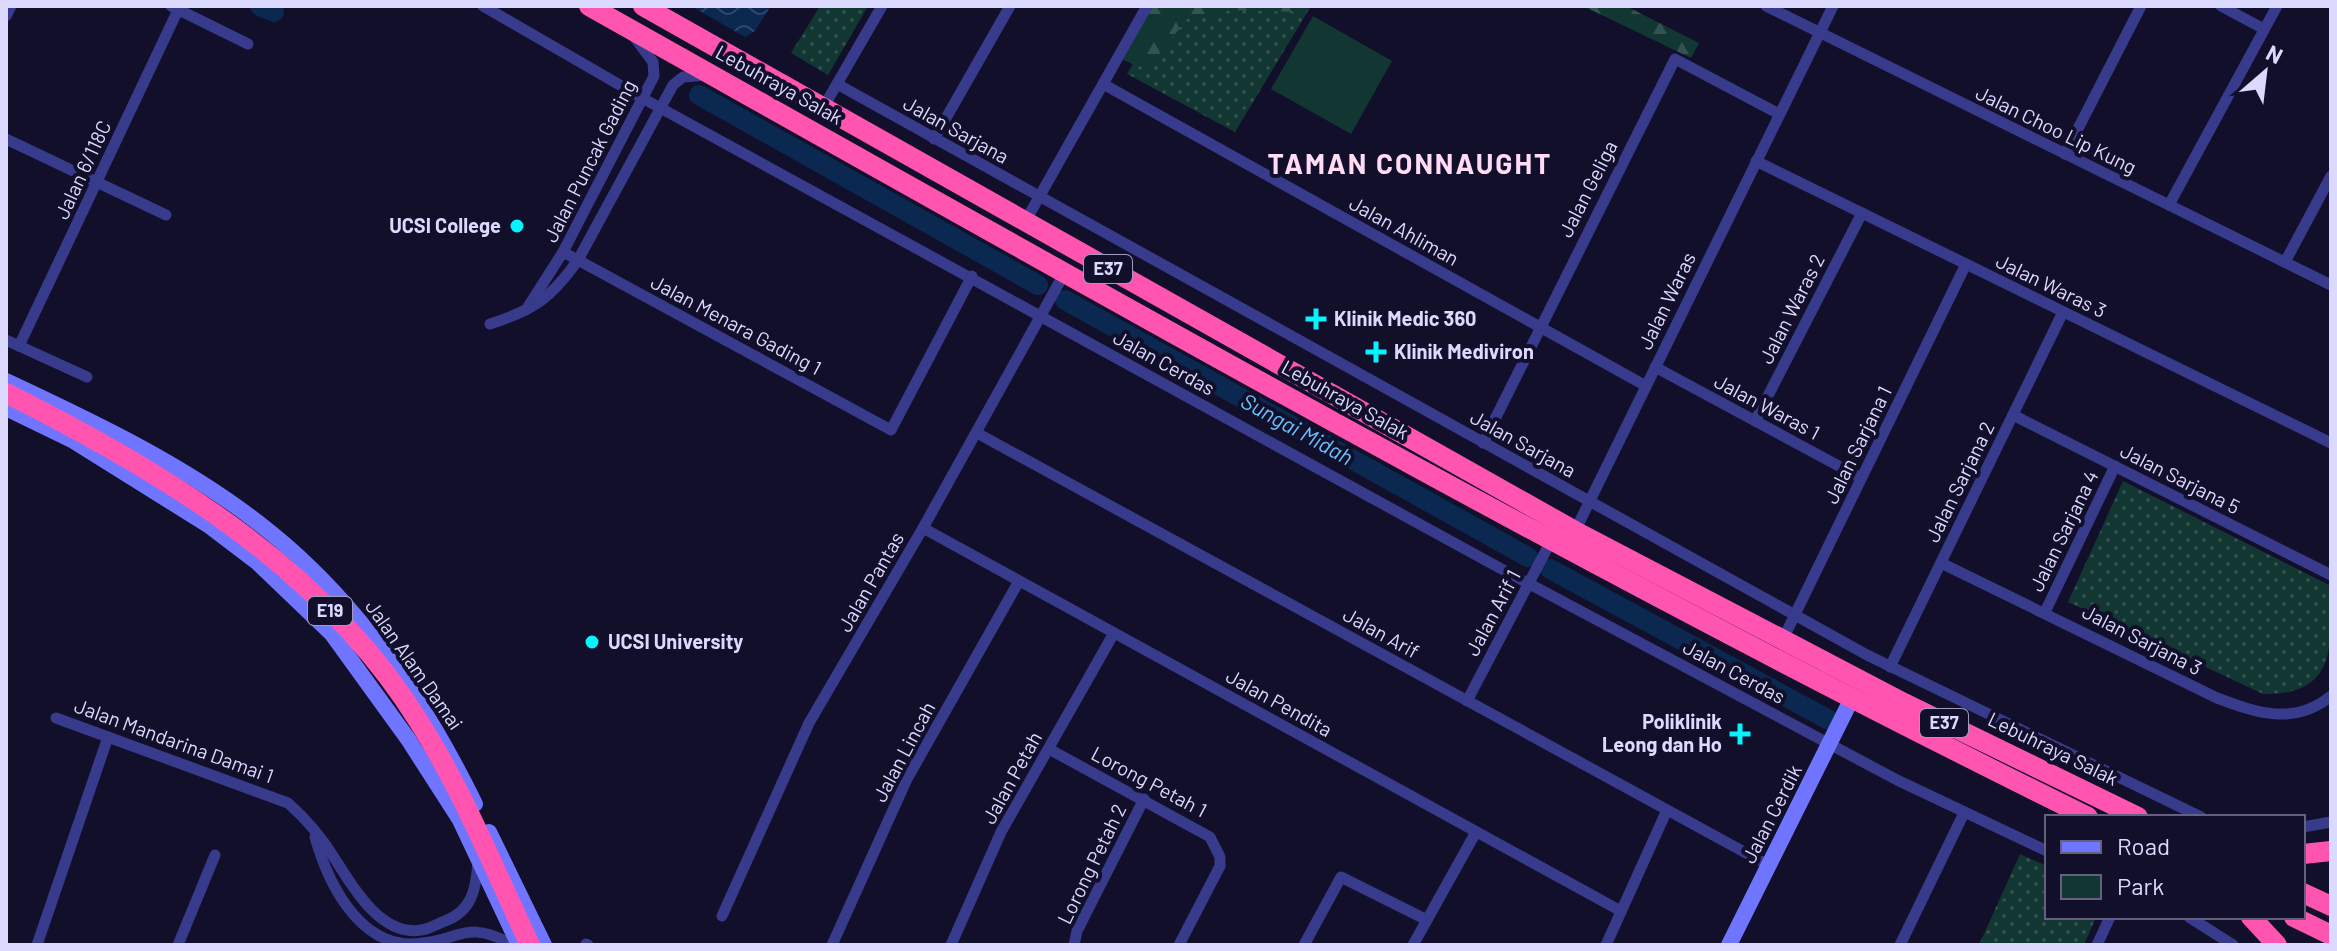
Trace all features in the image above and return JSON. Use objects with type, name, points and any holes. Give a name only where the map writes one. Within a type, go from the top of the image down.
[{"type":"highway","name":"Lebuhraya Salak","points":[[589,6],[1551,541],[1851,700],[2084,815]]},
{"type":"highway","name":"Lebuhraya Salak","points":[[643,6],[1575,531],[1782,641],[2134,815]]},
{"type":"highway","name":"E19","points":[[6,396],[78,429],[203,504],[287,570],[351,632],[419,721],[528,945]]},
{"type":"highway","points":[[2305,854],[2331,851]]},
{"type":"highway","points":[[2305,894],[2331,906]]},
{"type":"highway","points":[[2253,919],[2277,945]]},
{"type":"highway","points":[[2300,920],[2331,935]]},
{"type":"highway","points":[[2300,920],[2331,942]]},
{"type":"main road","name":"Jalan Alam Damai","points":[[6,381],[65,408],[198,482],[270,532],[332,590],[432,719],[544,945]]},
{"type":"main road","points":[[6,408],[72,440],[183,508],[258,563],[332,634],[358,667],[447,801],[516,945]]},
{"type":"main road","name":"Jalan Cerdik","points":[[1729,945],[1851,700]]},
{"type":"street","points":[[6,16],[11,6]]},
{"type":"street","name":"Jalan Cerdas","points":[[483,6],[660,108],[1042,314],[1529,584],[1829,744],[1964,813],[2045,850]]},
{"type":"street","points":[[823,108],[882,6]]},
{"type":"street","points":[[934,139],[1010,6]]},
{"type":"street","points":[[1025,222],[1147,6]]},
{"type":"street","name":"Jalan Choo Lip Kung","points":[[1766,6],[2331,285]]},
{"type":"street","name":"Jalan Waras","points":[[1575,531],[1833,6]]},
{"type":"street","points":[[2065,154],[2141,6]]},
{"type":"street","points":[[2221,6],[2264,29]]},
{"type":"street","points":[[2169,205],[2277,6]]},
{"type":"street","points":[[174,8],[248,44]]},
{"type":"street","name":"Jalan 6/118C","points":[[19,346],[97,183],[174,8]]},
{"type":"street","name":"Jalan Puncak Gading","points":[[523,314],[563,252],[654,76],[653,62],[623,25]]},
{"type":"street","name":"Jalan Geliga","points":[[1483,443],[1675,59],[1779,114]]},
{"type":"street","name":"Jalan Puncak Gading","points":[[490,324],[523,314],[560,286],[578,260],[673,85],[683,77],[711,75]]},
{"type":"street","name":"Jalan Sarjana","points":[[837,84],[1890,667],[2197,815]]},
{"type":"street","name":"Jalan Ahliman","points":[[1103,84],[1646,386]]},
{"type":"street","points":[[6,139],[166,215]]},
{"type":"street","name":"Jalan Waras 3","points":[[1756,161],[2331,443]]},
{"type":"street","points":[[2285,262],[2331,176]]},
{"type":"street","name":"Jalan Waras 2","points":[[1755,421],[1862,213]]},
{"type":"street","name":"Jalan Menara Gading 1","points":[[563,252],[891,430],[972,276]]},
{"type":"street","name":"Jalan Sarjana 1","points":[[1782,641],[1966,264]]},
{"type":"street","name":"Jalan Pantas","points":[[722,916],[809,723],[977,433],[1065,272]]},
{"type":"street","name":"Jalan Sarjana 2","points":[[1890,667],[2063,312]]},
{"type":"street","points":[[6,340],[87,377]]},
{"type":"street","name":"Jalan Waras 1","points":[[1655,367],[1861,478]]},
{"type":"street","name":"Jalan Sarjana 5","points":[[2013,415],[2331,575]]},
{"type":"street","name":"Jalan Arif","points":[[977,433],[1768,865]]},
{"type":"street","name":"Jalan Sarjana 4","points":[[2045,612],[2115,466]]},
{"type":"street","name":"Jalan Pendita","points":[[923,528],[1619,910]]},
{"type":"street","name":"Jalan Arif 1","points":[[1467,701],[1551,541]]},
{"type":"street","name":"Jalan Sarjana 3","points":[[1941,563],[2217,698],[2257,713],[2303,713],[2331,696]]},
{"type":"street","name":"Jalan Lincah","points":[[832,945],[907,779],[1019,581]]},
{"type":"street","name":"Jalan Petah","points":[[951,945],[1001,832],[1114,633]]},
{"type":"street","name":"Jalan Mandarina Damai 1","points":[[56,718],[273,795],[305,817],[334,890],[352,912],[390,939],[410,944],[470,930],[485,931],[516,945]]},
{"type":"street","points":[[37,945],[108,737]]},
{"type":"street","name":"Lorong Petah 1","points":[[1049,749],[1205,832],[1220,857],[1220,866],[1179,945]]},
{"type":"street","name":"Lorong Petah 2","points":[[1074,945],[1077,931],[1144,799]]},
{"type":"street","points":[[1606,945],[1619,910],[1667,810]]},
{"type":"street","points":[[1900,945],[1964,813]]},
{"type":"street","points":[[2305,827],[2331,822]]},
{"type":"street","name":"Jalan Mandarina Damai 1","points":[[313,832],[364,901],[381,916],[401,927],[421,930],[457,917],[473,895],[478,861]]},
{"type":"street","points":[[1413,945],[1476,832]]},
{"type":"street","points":[[178,945],[215,855]]},
{"type":"street","points":[[1304,945],[1341,877],[1427,920]]},
{"type":"street","points":[[352,912],[364,901]]},
{"type":"street","points":[[372,928],[381,916]]},
{"type":"street","points":[[2097,945],[2109,919]]},
{"type":"street","points":[[2192,919],[2228,943]]},
{"type":"green space","points":[[820,6],[868,6],[828,75],[791,53]]},
{"type":"green space","points":[[1153,6],[1304,6],[1300,12],[1232,10],[1187,19],[1147,69],[1123,60]]},
{"type":"green space","points":[[1166,6],[1311,6],[1235,132],[1127,74]]},
{"type":"green space","points":[[1583,6],[1626,6],[1699,43],[1691,58]]},
{"type":"green space","points":[[1313,16],[1392,61],[1351,134],[1271,89]]},
{"type":"green space","points":[[2123,481],[2331,586],[2329,648],[2325,664],[2317,677],[2305,686],[2287,692],[2263,694],[2068,602]]},
{"type":"green space","points":[[2020,854],[2045,865],[2045,919],[2095,919],[2084,945],[1979,945]]},
{"type":"water","points":[[691,6],[764,6],[769,9],[755,31],[745,37]]},
{"type":"waterway","name":"Sungai Midah","points":[[260,6],[274,12]]},
{"type":"waterway","name":"Sungai Midah","points":[[699,95],[1038,285]]},
{"type":"waterway","name":"Sungai Midah","points":[[1065,300],[1528,557]]},
{"type":"waterway","name":"Sungai Midah","points":[[1550,569],[1829,720]]},
{"type":"place","name":"UCSI College","points":[[517,226]]},
{"type":"place","name":"Klinik Medic 360","points":[[1316,319]]},
{"type":"place","name":"Klinik Mediviron","points":[[1376,352]]},
{"type":"place","name":"UCSI University","points":[[592,642]]},
{"type":"place","name":"Poliklinik Leong dan Ho","points":[[1740,734]]},
{"type":"district","name":"TAMAN CONNAUGHT","points":[[1410,164]]}]
